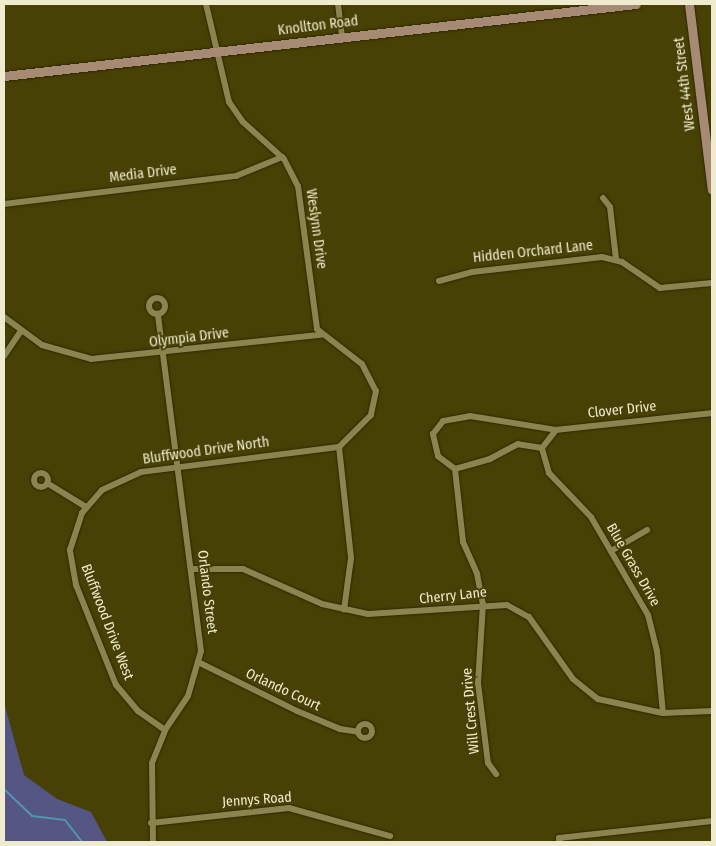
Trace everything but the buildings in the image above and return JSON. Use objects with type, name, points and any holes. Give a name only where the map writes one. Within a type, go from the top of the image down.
[{"type":"street","name":"Weslynn Drive","points":[[206,4],[218,52],[220,75],[232,107],[282,157],[300,194],[316,323],[321,334]]},
{"type":"street","points":[[338,4],[342,37]]},
{"type":"street","name":"Knollton Road","points":[[4,76],[636,4]]},
{"type":"street","name":"West 44th Street","points":[[689,4],[712,190]]},
{"type":"street","name":"Media Drive","points":[[4,204],[236,176],[282,157]]},
{"type":"street","points":[[603,198],[610,207],[616,260],[660,288],[712,283]]},
{"type":"street","name":"Hidden Orchard Lane","points":[[439,281],[472,272],[616,260]]},
{"type":"street","name":"Orlando Street","points":[[153,842],[151,771],[165,730],[188,696],[200,663],[191,569],[158,314]]},
{"type":"street","name":"Olympia Drive","points":[[4,317],[20,332],[54,351],[83,358],[162,354],[321,334]]},
{"type":"street","points":[[4,356],[20,332]]},
{"type":"street","points":[[321,334],[354,357],[371,378],[377,394],[374,410],[339,447],[351,558],[344,610]]},
{"type":"street","name":"Clover Drive","points":[[454,468],[434,447],[433,431],[443,422],[476,416],[513,426],[556,430],[712,413]]},
{"type":"street","points":[[454,468],[490,459],[518,444],[542,448],[556,430]]},
{"type":"street","name":"Bluffwood Drive North","points":[[86,506],[124,478],[178,466],[339,447]]},
{"type":"street","name":"Blue Grass Drive","points":[[542,448],[549,473],[584,508],[611,551],[652,627],[663,713]]},
{"type":"street","name":"Will Crest Drive","points":[[454,468],[463,542],[477,574],[483,604],[478,683],[488,763],[496,774]]},
{"type":"street","points":[[46,483],[86,506]]},
{"type":"street","name":"Bluffwood Drive West","points":[[86,506],[71,542],[76,585],[116,685],[138,711],[165,730]]},
{"type":"street","points":[[611,551],[647,530]]},
{"type":"street","name":"Cherry Lane","points":[[191,569],[243,569],[344,610],[389,616],[483,604],[507,605],[527,615],[572,679],[593,697],[618,707],[663,713],[712,711]]},
{"type":"street","name":"Orlando Court","points":[[200,663],[340,730],[358,732]]},
{"type":"street","name":"Jennys Road","points":[[151,823],[289,808],[390,836]]},
{"type":"street","points":[[559,842],[559,838],[712,821]]},
{"type":"shaded area","points":[[4,703],[24,775],[57,799],[91,812],[107,842],[4,842]]},
{"type":"waterway","points":[[4,789],[32,816],[65,820],[82,842]]}]
